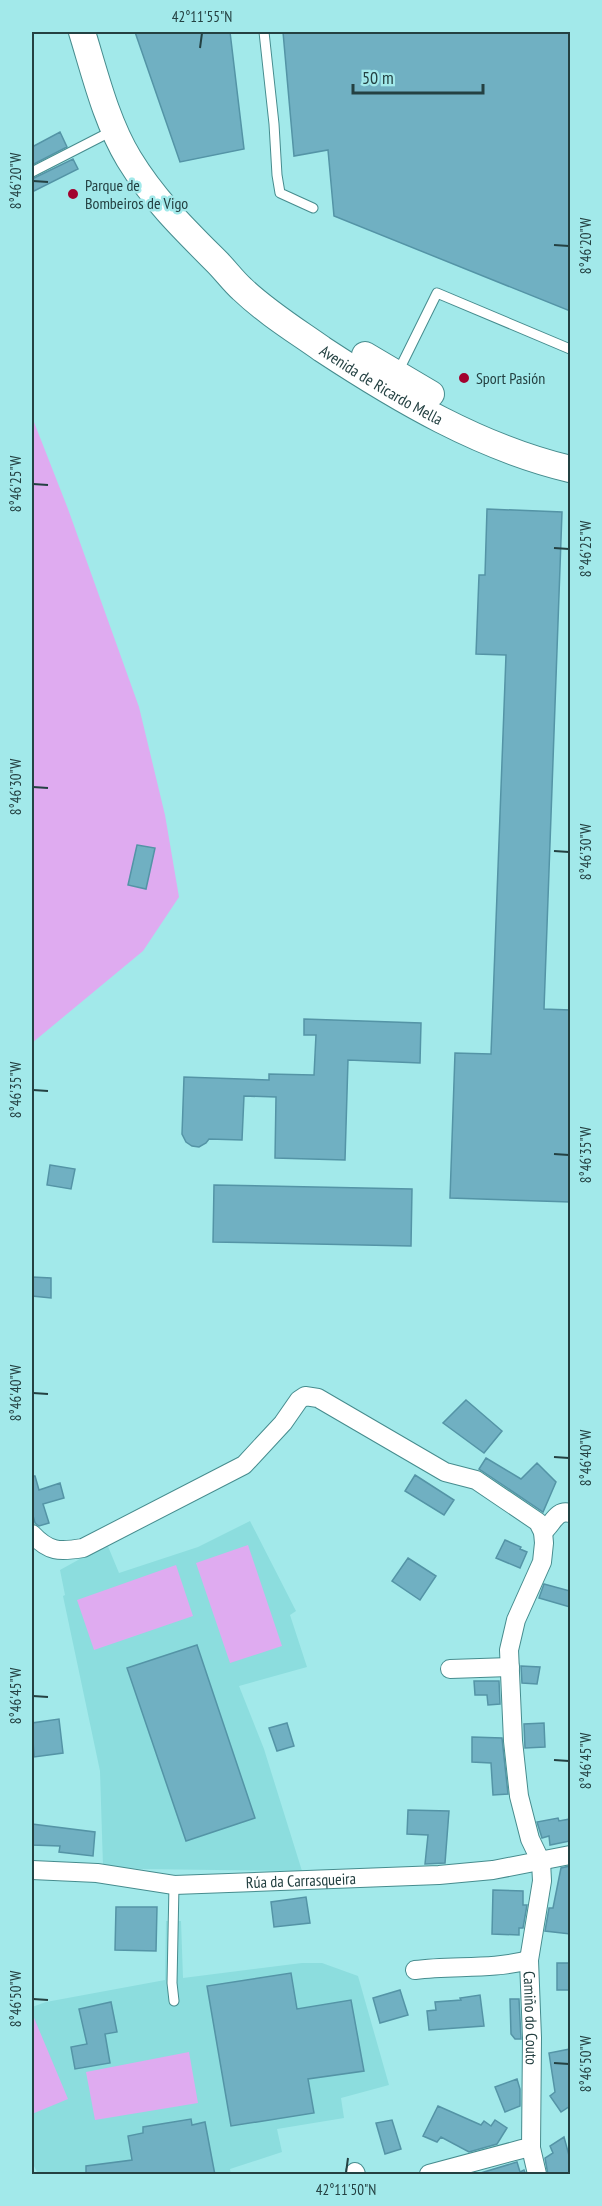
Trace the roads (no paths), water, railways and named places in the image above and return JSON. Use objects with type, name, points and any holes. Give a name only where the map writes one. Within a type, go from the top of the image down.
[{"type":"main road","name":"Avenida de Ricardo Mella","points":[[82,32],[114,129],[128,157],[171,217],[242,290],[297,332],[400,395],[507,440],[570,455]]},
{"type":"main road","name":"Avenida de Ricardo Mella","points":[[217,262],[248,278],[326,330],[400,395]]},
{"type":"main road","name":"Avenida de Ricardo Mella","points":[[507,440],[519,454],[570,469]]},
{"type":"street","points":[[32,1534],[41,1544],[55,1551],[83,1548],[244,1465],[283,1423],[299,1400],[312,1395],[445,1472],[477,1480],[538,1522],[543,1532],[542,1562],[516,1620],[509,1650],[513,1741],[519,1796],[530,1839],[541,1862]]},
{"type":"street","points":[[543,1532],[558,1514],[570,1513]]},
{"type":"street","points":[[450,1669],[510,1667]]},
{"type":"street","name":"Rúa da Carrasqueira","points":[[32,1870],[97,1873],[174,1885],[439,1875],[493,1870],[570,1855]]},
{"type":"street","name":"Camiño do Couto","points":[[537,2175],[531,2148],[532,2038],[529,1960],[542,1881],[541,1862]]},
{"type":"street","points":[[415,1970],[442,1966],[509,1965],[529,1960]]},
{"type":"street","points":[[429,2175],[531,2148]]},
{"type":"lane","points":[[264,32],[280,193],[313,208]]},
{"type":"lane","points":[[32,172],[114,129]]},
{"type":"lane","points":[[400,395],[437,293],[570,349]]},
{"type":"lane","points":[[174,1885],[172,1983],[174,2001]]},
{"type":"place","name":"Parque de Bombeiros de Vigo","points":[[73,194]]},
{"type":"place","name":"Sport Pasión","points":[[464,378]]}]
